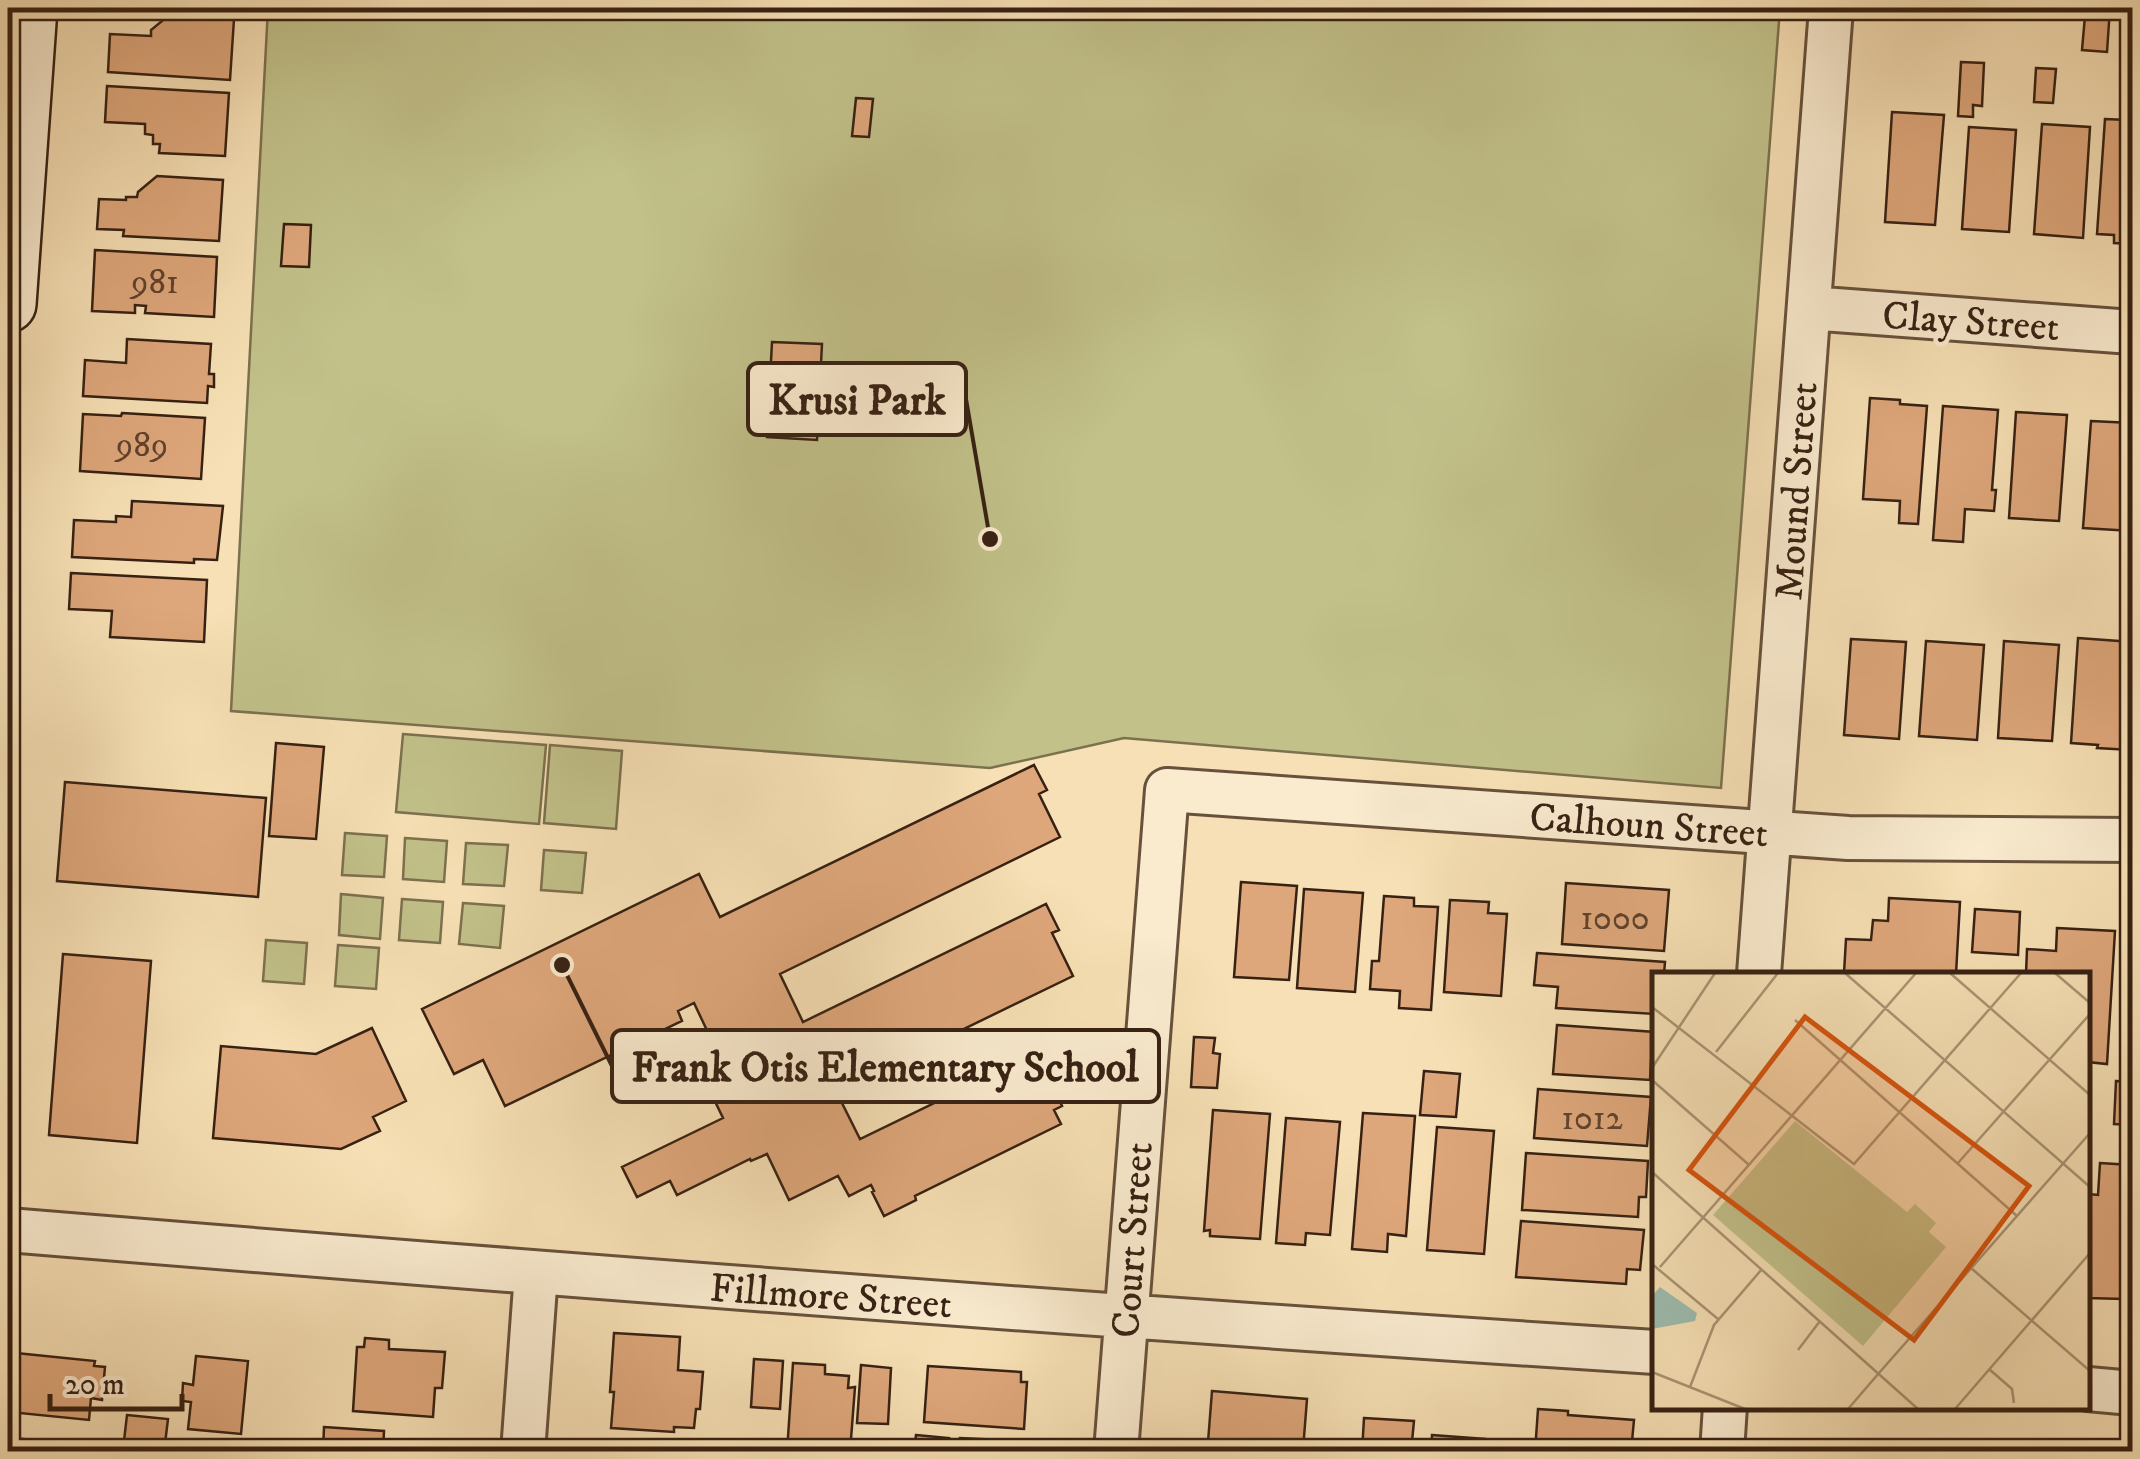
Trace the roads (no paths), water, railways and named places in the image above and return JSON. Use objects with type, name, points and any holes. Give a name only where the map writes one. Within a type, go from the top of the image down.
[{"type":"main road","points":[[8,304],[29,8]]},
{"type":"street","name":"Mound Street","points":[[1759,972],[1831,8]]},
{"type":"street","name":"Clay Street","points":[[1809,308],[2132,332]]},
{"type":"street","name":"Calhoun Street","points":[[1167,790],[1848,838],[2132,840]]},
{"type":"street","name":"Court Street","points":[[1116,1452],[1167,790]]},
{"type":"street","name":"Fillmore Street","points":[[8,1230],[1125,1318],[1652,1352]]},
{"type":"street","points":[[522,1452],[536,1273]]},
{"type":"street","points":[[2090,1389],[2132,1393]]},
{"type":"street","points":[[1722,1452],[1725,1409]]},
{"type":"place","name":"Krusi Park","points":[[990,539]]},
{"type":"place","name":"Frank Otis Elementary School","points":[[562,965]]}]
